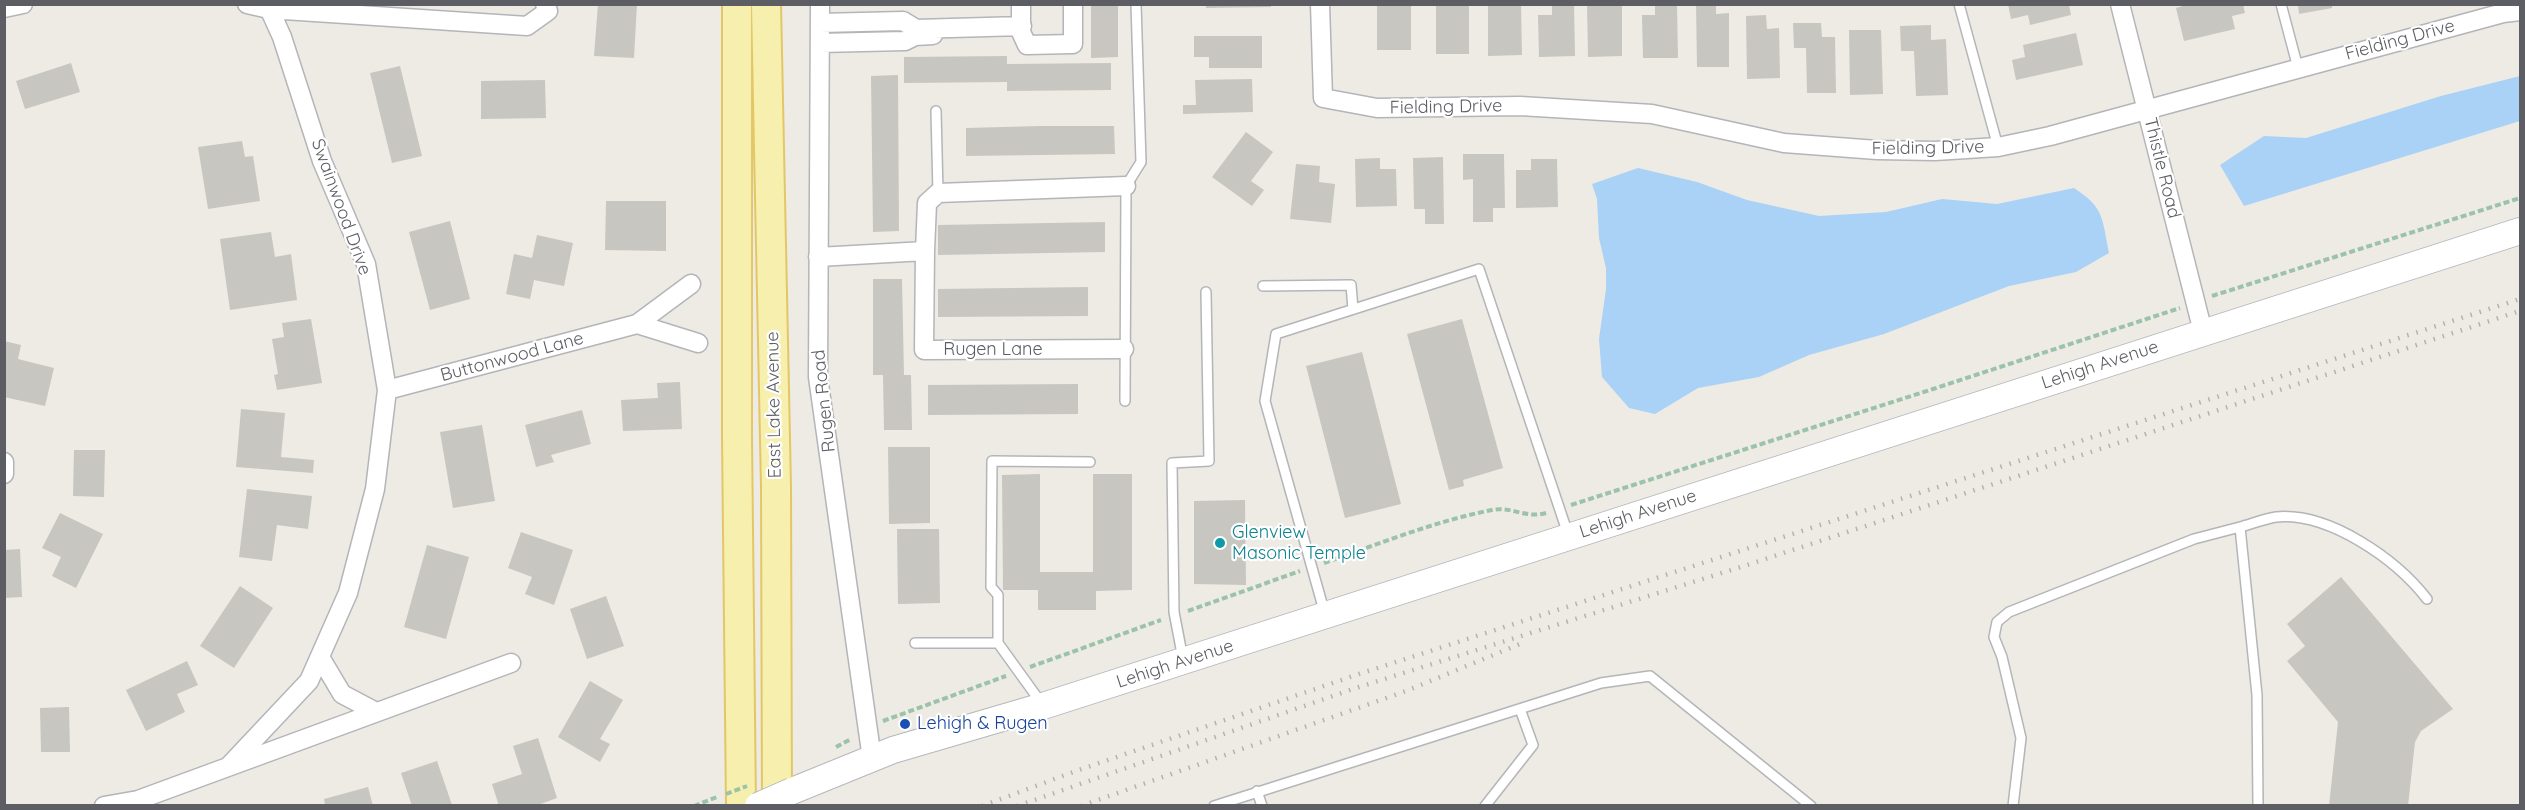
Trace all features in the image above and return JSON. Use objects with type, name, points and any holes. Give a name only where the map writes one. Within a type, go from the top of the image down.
[{"type":"main road","name":"East Lake Avenue","points":[[734,800],[737,4]]},
{"type":"main road","name":"East Lake Avenue","points":[[766,4],[784,798]]},
{"type":"street","points":[[5,6],[23,4]]},
{"type":"street","points":[[247,4],[528,26],[548,11],[545,4]]},
{"type":"street","name":"Rugen Road","points":[[820,4],[818,377],[872,759]]},
{"type":"street","points":[[1022,4],[1022,29],[1027,45],[1073,44],[1073,4]]},
{"type":"street","name":"Fielding Drive","points":[[1320,4],[1323,98],[1377,108],[1520,106],[1652,114],[1784,143],[1935,151],[1998,147],[2050,136],[2503,13],[2520,11]]},
{"type":"street","name":"Thistle Road","points":[[2120,4],[2203,332]]},
{"type":"street","name":"Swainwood Drive","points":[[228,766],[309,681],[348,593],[375,489],[387,390],[366,264],[322,161],[282,37],[268,7]]},
{"type":"street","points":[[820,23],[903,21],[916,28],[1022,29]]},
{"type":"street","points":[[820,43],[905,40],[915,36],[1022,29]]},
{"type":"street","points":[[938,193],[1126,186]]},
{"type":"street","name":"Rugen Lane","points":[[938,193],[927,203],[924,350],[1124,350]]},
{"type":"street","name":"Lehigh Avenue","points":[[758,806],[784,798],[893,750],[1043,706],[2520,231]]},
{"type":"street","points":[[818,257],[925,251]]},
{"type":"street","name":"Buttonwood Lane","points":[[387,390],[637,324],[691,284]]},
{"type":"street","points":[[637,324],[698,343]]},
{"type":"street","points":[[4,462],[4,474]]},
{"type":"street","points":[[320,657],[342,694],[376,712]]},
{"type":"street","name":"Swainwood Drive","points":[[105,806],[138,800],[511,663]]},
{"type":"lane","points":[[1125,401],[1126,186],[1141,162],[1136,4]]},
{"type":"lane","points":[[1959,4],[1998,147]]},
{"type":"lane","points":[[2281,4],[2298,68]]},
{"type":"lane","points":[[936,111],[938,193]]},
{"type":"lane","points":[[1326,615],[1265,401],[1276,334],[1353,309],[1479,269],[1569,537]]},
{"type":"lane","points":[[1263,286],[1351,285],[1353,309]]},
{"type":"lane","points":[[1184,661],[1174,615],[1172,463],[1209,461],[1206,292]]},
{"type":"lane","points":[[1043,706],[998,643],[998,595],[991,586],[992,461],[1090,462]]},
{"type":"lane","points":[[2013,806],[2021,738],[2002,657],[1994,637],[1997,622],[2009,612],[2185,543],[2276,517],[2316,520],[2351,537],[2385,558],[2416,584],[2427,599]]},
{"type":"lane","points":[[2240,527],[2257,695],[2258,806]]},
{"type":"lane","points":[[915,643],[998,643]]},
{"type":"lane","points":[[1214,806],[1601,683],[1650,676],[1811,806]]},
{"type":"lane","points":[[1485,806],[1533,745],[1520,709]]},
{"type":"lane","points":[[1257,791],[1262,806]]},
{"type":"path","points":[[885,720],[1174,615],[1464,515],[1500,508],[1536,516],[2520,198]]},
{"type":"path","points":[[694,806],[734,800]]},
{"type":"water","points":[[2520,76],[2520,121],[2244,206],[2220,165],[2264,136],[2306,138],[2441,96]]},
{"type":"water","points":[[1638,168],[1697,182],[1747,200],[1819,216],[1886,212],[1942,199],[1997,204],[2074,188],[2097,208],[2103,223],[2109,253],[2076,272],[2009,286],[1884,334],[1809,355],[1759,377],[1698,388],[1655,414],[1629,408],[1602,377],[1599,339],[1606,289],[1606,268],[1599,238],[1597,199],[1592,184]]},
{"type":"building","points":[[598,4],[637,4],[634,58],[594,56]]},
{"type":"building","points":[[1091,4],[1118,4],[1118,57],[1091,58]]},
{"type":"building","points":[[1206,4],[1271,4],[1271,7],[1206,8]]},
{"type":"building","points":[[1377,4],[1411,4],[1411,50],[1377,50]]},
{"type":"building","points":[[1436,4],[1469,4],[1469,54],[1436,54]]},
{"type":"building","points":[[1488,4],[1521,4],[1522,55],[1488,56]]},
{"type":"building","points":[[1552,4],[1574,4],[1575,56],[1539,57],[1538,15],[1552,15]]},
{"type":"building","points":[[1587,4],[1622,4],[1622,56],[1588,57]]},
{"type":"building","points":[[1655,4],[1677,4],[1678,58],[1643,58],[1642,15],[1655,15]]},
{"type":"building","points":[[1696,4],[1716,4],[1716,14],[1729,13],[1729,67],[1697,67]]},
{"type":"building","points":[[2008,4],[2069,4],[2071,15],[2030,25],[2028,15],[2011,19]]},
{"type":"building","points":[[2190,4],[2243,4],[2245,13],[2232,16],[2235,29],[2184,41],[2176,8]]},
{"type":"building","points":[[2298,4],[2332,4],[2332,8],[2299,14]]},
{"type":"building","points":[[1766,15],[1767,29],[1779,28],[1780,78],[1747,79],[1746,16]]},
{"type":"building","points":[[1793,23],[1821,23],[1822,37],[1835,37],[1836,93],[1807,93],[1806,48],[1794,48]]},
{"type":"building","points":[[1931,25],[1931,40],[1946,39],[1948,95],[1916,96],[1914,51],[1901,51],[1900,26]]},
{"type":"building","points":[[1849,30],[1881,30],[1883,94],[1850,95]]},
{"type":"building","points":[[2076,33],[2083,65],[2016,80],[2012,60],[2025,57],[2023,45]]},
{"type":"building","points":[[1194,36],[1262,36],[1262,68],[1209,68],[1209,57],[1194,57]]},
{"type":"building","points":[[1007,56],[1007,64],[1111,63],[1111,90],[1007,91],[1007,82],[904,83],[904,57]]},
{"type":"building","points":[[71,63],[80,92],[25,109],[16,81]]},
{"type":"building","points":[[400,66],[422,156],[392,163],[370,73]]},
{"type":"building","points":[[898,75],[899,231],[873,232],[871,76]]},
{"type":"building","points":[[1252,79],[1253,112],[1183,114],[1183,105],[1196,105],[1195,80]]},
{"type":"building","points":[[545,80],[546,118],[481,119],[481,81]]},
{"type":"building","points":[[1114,126],[1115,154],[966,156],[966,128]]},
{"type":"building","points":[[1246,132],[1273,152],[1251,181],[1264,190],[1252,206],[1212,177]]},
{"type":"building","points":[[242,141],[245,157],[253,156],[260,201],[208,209],[198,147]]},
{"type":"building","points":[[1463,154],[1504,154],[1505,208],[1493,208],[1493,222],[1473,222],[1473,179],[1463,180]]},
{"type":"building","points":[[1443,157],[1444,224],[1425,224],[1425,209],[1414,209],[1413,158]]},
{"type":"building","points":[[1380,158],[1380,169],[1396,169],[1397,206],[1356,207],[1355,159]]},
{"type":"building","points":[[1531,159],[1557,159],[1558,207],[1516,208],[1516,170],[1531,170]]},
{"type":"building","points":[[1296,164],[1320,166],[1319,182],[1335,184],[1331,223],[1290,219]]},
{"type":"building","points":[[606,201],[666,201],[666,251],[605,250]]},
{"type":"building","points":[[450,221],[470,299],[430,310],[409,232]]},
{"type":"building","points":[[1105,222],[1105,252],[938,255],[938,225]]},
{"type":"building","points":[[271,232],[275,257],[291,254],[297,300],[230,310],[220,239]]},
{"type":"building","points":[[537,235],[573,243],[564,286],[534,280],[530,299],[506,294],[514,254],[532,258]]},
{"type":"building","points":[[873,279],[902,279],[904,375],[911,375],[912,430],[884,430],[883,375],[873,375]]},
{"type":"building","points":[[1088,287],[1088,316],[938,317],[938,289]]},
{"type":"building","points":[[311,319],[322,383],[277,390],[274,375],[278,374],[272,339],[284,337],[282,323]]},
{"type":"building","points":[[1462,319],[1503,468],[1463,480],[1464,486],[1449,490],[1407,334]]},
{"type":"building","points":[[4,341],[21,345],[18,359],[54,368],[45,406],[4,397]]},
{"type":"building","points":[[1362,352],[1401,504],[1345,518],[1306,366]]},
{"type":"building","points":[[680,382],[682,429],[623,431],[621,400],[658,398],[657,383]]},
{"type":"building","points":[[1078,384],[1078,414],[928,415],[928,385]]},
{"type":"building","points":[[241,409],[285,413],[281,457],[314,460],[313,473],[236,467]]},
{"type":"building","points":[[582,410],[591,444],[551,455],[554,462],[536,467],[525,425]]},
{"type":"building","points":[[482,425],[495,501],[453,508],[440,432]]},
{"type":"building","points":[[888,447],[930,447],[930,523],[889,524]]},
{"type":"building","points":[[74,450],[105,450],[104,497],[73,496]]},
{"type":"building","points":[[1040,474],[1040,572],[1093,572],[1093,474],[1132,474],[1132,590],[1096,591],[1096,610],[1038,610],[1038,590],[1003,590],[1002,475]]},
{"type":"building","points":[[247,489],[312,496],[308,529],[277,525],[272,561],[239,557]]},
{"type":"building","name":"Glenview Masonic Temple","points":[[1245,500],[1246,585],[1194,584],[1194,501]]},
{"type":"building","points":[[60,513],[103,534],[76,588],[52,576],[61,557],[42,548]]},
{"type":"building","points":[[897,529],[939,529],[940,603],[898,604]]},
{"type":"building","points":[[521,532],[573,550],[554,605],[525,594],[532,577],[508,568]]},
{"type":"building","points":[[427,545],[469,557],[446,639],[404,627]]},
{"type":"building","points":[[20,549],[22,597],[4,598],[4,550]]},
{"type":"building","points":[[2341,577],[2453,709],[2421,731],[2415,742],[2408,806],[2329,806],[2338,722],[2287,661],[2305,646],[2287,624]]},
{"type":"building","points":[[240,586],[273,608],[234,668],[200,646]]},
{"type":"building","points":[[606,596],[624,646],[587,659],[570,609]]},
{"type":"building","points":[[187,661],[198,685],[177,694],[185,712],[146,731],[126,690]]},
{"type":"building","points":[[590,681],[623,700],[600,739],[610,744],[600,762],[558,737]]},
{"type":"building","points":[[69,707],[70,752],[41,752],[40,708]]},
{"type":"building","points":[[538,738],[557,798],[535,806],[499,806],[492,784],[522,774],[513,746]]},
{"type":"building","points":[[437,761],[452,805],[412,806],[401,773]]},
{"type":"building","points":[[368,787],[373,806],[325,806],[324,799]]},
{"type":"railway","points":[[982,806],[1076,771],[1359,674],[2520,299]]},
{"type":"railway","points":[[1017,806],[1359,687],[1744,566],[2520,311]]},
{"type":"railway","points":[[1081,806],[1406,691],[1520,644]]},
{"type":"place","name":"Glenview Masonic Temple","points":[[1220,543]]},
{"type":"place","name":"Lehigh & Rugen","points":[[905,724]]}]
